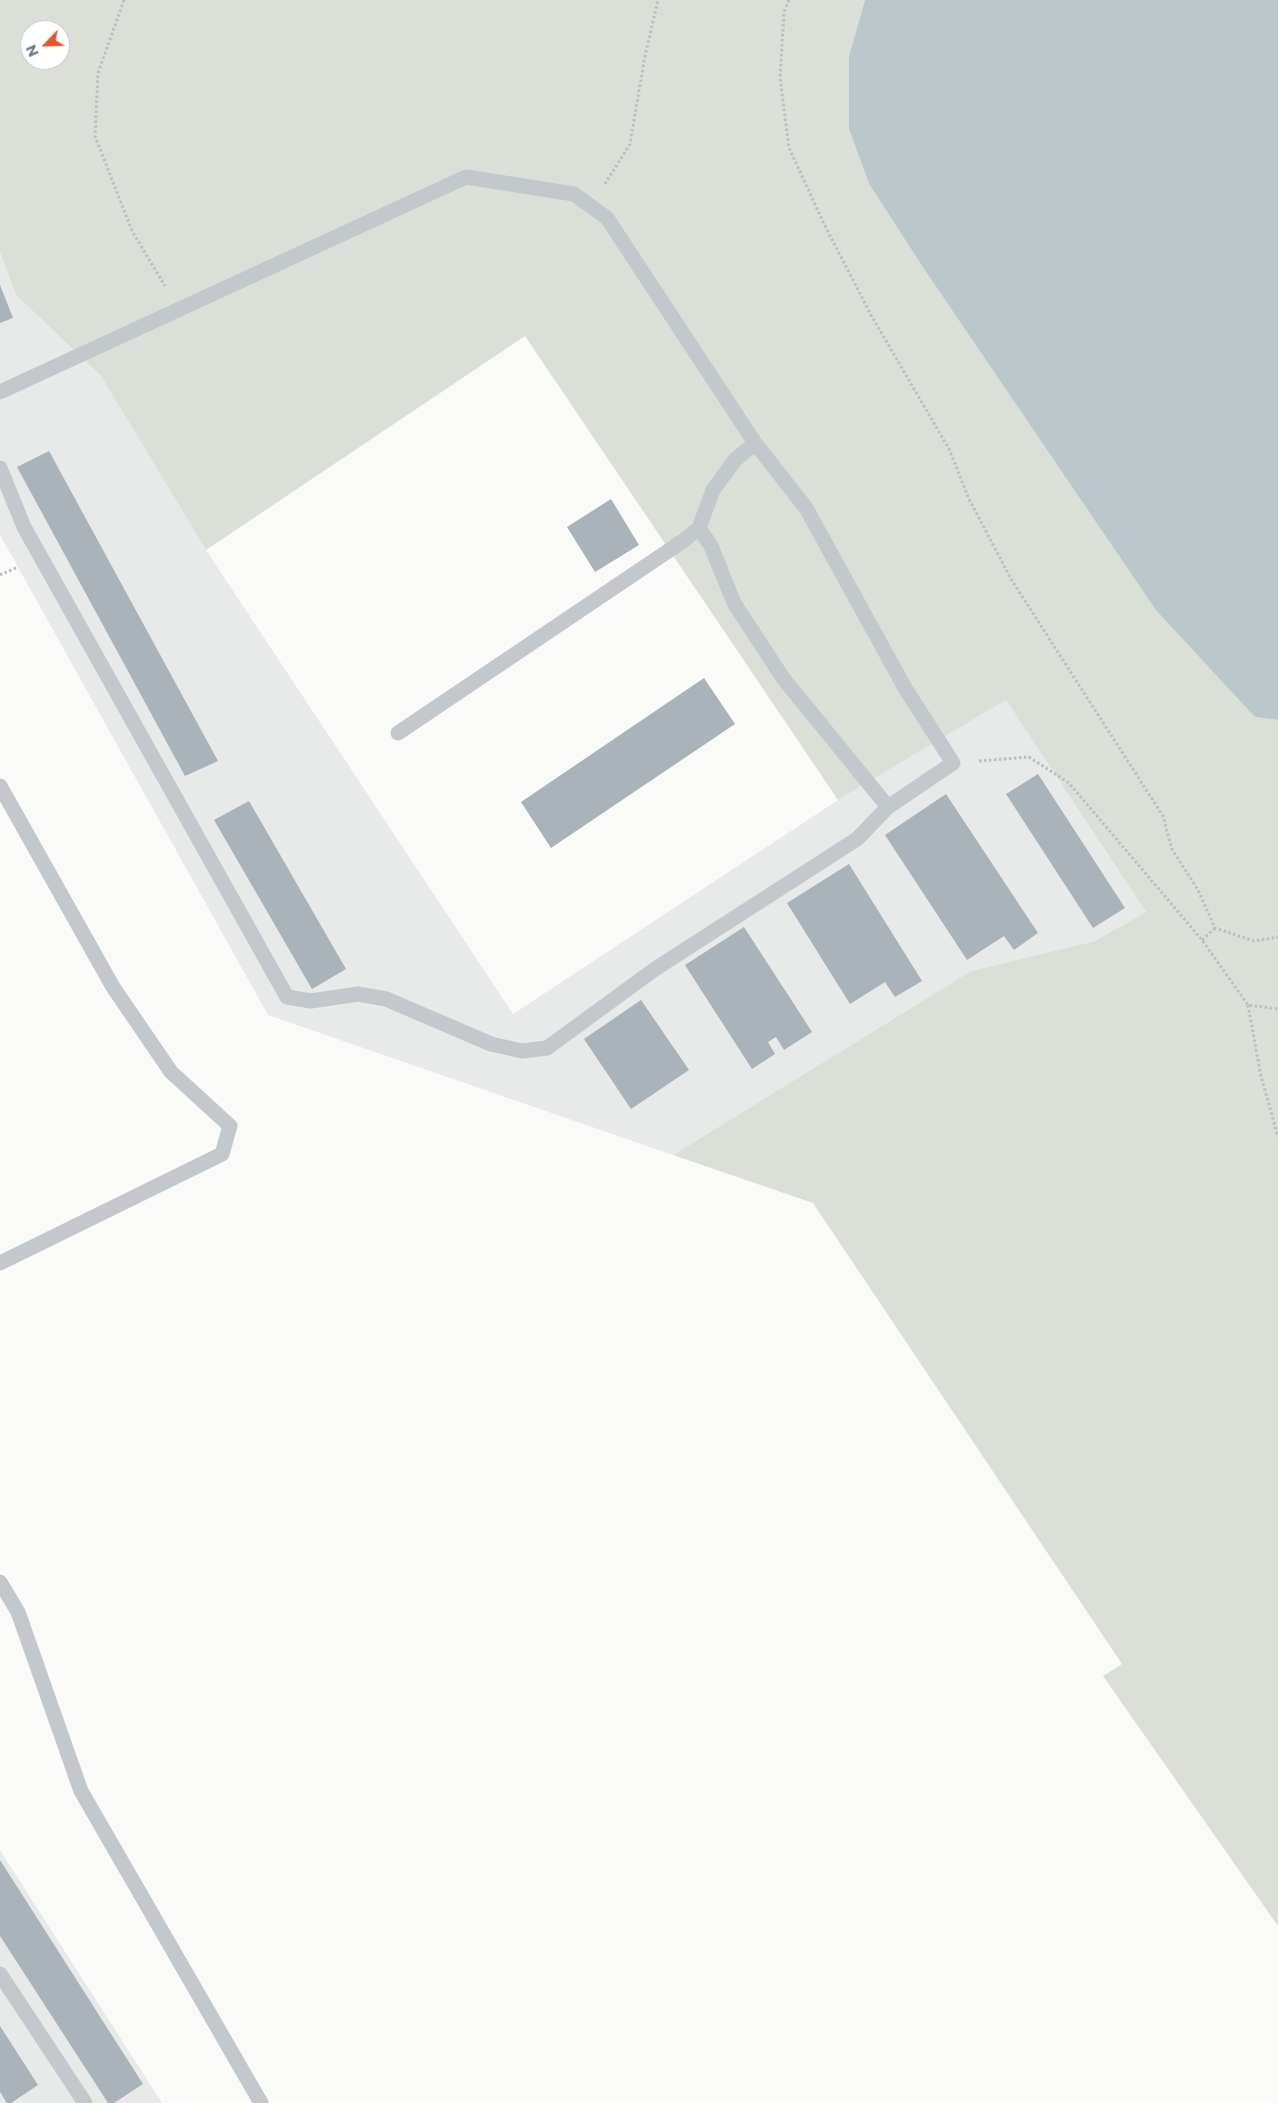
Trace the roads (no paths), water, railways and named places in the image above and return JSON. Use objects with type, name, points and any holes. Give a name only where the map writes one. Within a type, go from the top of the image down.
[{"type":"lane","points":[[0,392],[466,177],[574,194],[607,218],[755,443],[806,508],[905,688],[953,763],[888,807],[857,839],[655,970],[547,1048],[522,1051],[491,1044],[386,999],[358,994],[311,1001],[287,996],[24,527],[0,468]]},
{"type":"lane","points":[[398,733],[672,549],[699,528],[713,490],[735,460],[755,443]]},
{"type":"lane","points":[[699,528],[711,546],[734,603],[784,678],[888,807]]},
{"type":"lane","points":[[0,786],[113,987],[165,1064],[171,1072],[230,1126],[222,1154],[0,1263]]},
{"type":"lane","points":[[0,1582],[18,1612],[81,1791],[262,2103]]},
{"type":"lane","points":[[0,1974],[85,2103]]}]
